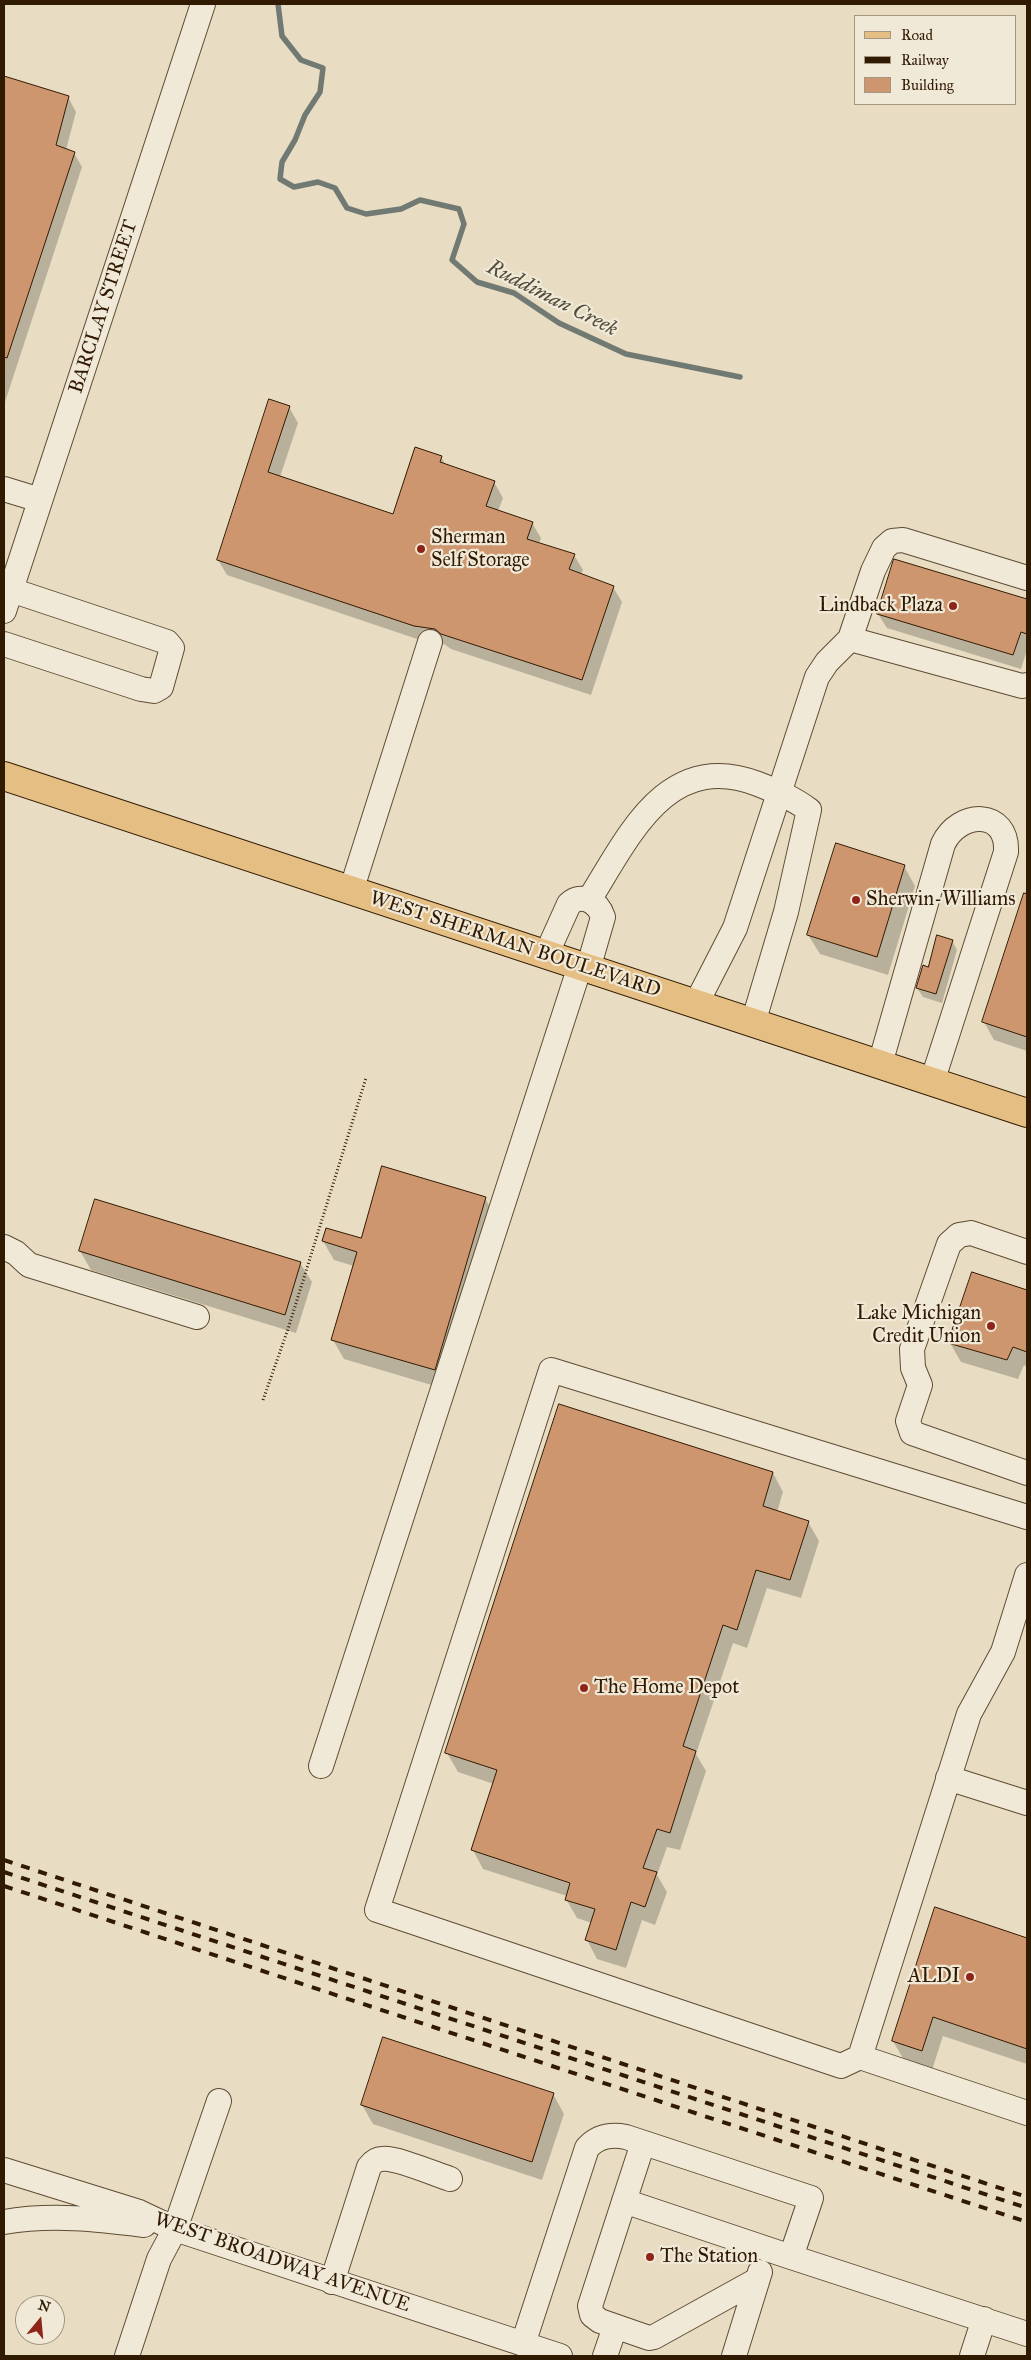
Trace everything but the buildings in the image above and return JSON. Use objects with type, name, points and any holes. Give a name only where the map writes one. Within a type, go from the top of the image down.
[{"type":"main road","name":"WEST SHERMAN BOULEVARD","points":[[4,776],[1027,1113]]},
{"type":"street","name":"BARCLAY STREET","points":[[6,604],[203,4]]},
{"type":"street","points":[[4,488],[40,500]]},
{"type":"street","points":[[696,1004],[735,928],[817,677],[827,662],[850,639],[873,571],[884,548],[892,540],[903,540],[1027,578]]},
{"type":"street","points":[[4,644],[141,689],[154,691],[161,687],[172,648],[167,642],[6,604]]},
{"type":"street","points":[[850,639],[1022,686],[1027,685]]},
{"type":"street","points":[[351,891],[430,642]]},
{"type":"street","points":[[589,900],[634,828],[656,801],[676,787],[701,777],[721,775],[741,778],[780,792],[798,801],[809,810],[786,912],[753,1023]]},
{"type":"street","points":[[880,1064],[947,834],[955,826],[969,820],[982,819],[991,822],[1001,830],[1006,840],[1006,852],[932,1082]]},
{"type":"street","points":[[321,1766],[584,967],[603,917],[600,909],[589,900],[574,899],[569,904],[546,955]]},
{"type":"street","points":[[1027,1252],[970,1233],[959,1235],[949,1244],[912,1350],[913,1368],[920,1385],[908,1420],[912,1433],[1027,1473]]},
{"type":"street","points":[[4,1247],[16,1253],[29,1265],[197,1317]]},
{"type":"street","points":[[1027,1518],[551,1370],[377,1910],[841,2066],[860,2057],[1027,2113]]},
{"type":"street","points":[[860,2057],[969,1714],[1003,1652],[1027,1575]]},
{"type":"street","points":[[948,1778],[1027,1803]]},
{"type":"street","points":[[127,2356],[159,2259],[176,2229],[219,2101]]},
{"type":"street","points":[[523,2344],[588,2148],[593,2142],[609,2135],[643,2142],[811,2198],[791,2257]]},
{"type":"street","points":[[643,2142],[590,2306],[595,2319],[649,2338],[654,2337],[757,2280]]},
{"type":"street","points":[[332,2282],[372,2162],[388,2159],[450,2179]]},
{"type":"street","name":"WEST BROADWAY AVENUE","points":[[4,2170],[139,2212],[176,2229],[560,2356]]},
{"type":"street","points":[[624,2201],[1027,2334]]},
{"type":"street","points":[[4,2222],[27,2218],[84,2218],[176,2229]]},
{"type":"street","points":[[734,2356],[767,2249]]},
{"type":"street","points":[[972,2356],[984,2319]]},
{"type":"street","points":[[605,2356],[615,2327]]},
{"type":"path","points":[[262,1400],[288,1329],[366,1078]]},
{"type":"waterway","name":"Ruddiman Creek","points":[[278,4],[282,36],[301,60],[323,68],[320,92],[305,115],[295,140],[282,162],[280,179],[294,187],[318,182],[335,188],[347,208],[366,214],[401,209],[420,200],[459,209],[464,224],[452,260],[477,282],[514,293],[559,323],[626,354],[740,377]]},
{"type":"railway","points":[[4,1860],[1027,2197]]},
{"type":"railway","points":[[4,1872],[1027,2208]]},
{"type":"railway","points":[[4,1886],[1027,2222]]},
{"type":"place","name":"Sherman Self Storage","points":[[421,549]]},
{"type":"place","name":"Lindback Plaza","points":[[953,606]]},
{"type":"place","name":"Sherwin-Williams","points":[[856,900]]},
{"type":"place","name":"Lake Michigan Credit Union","points":[[991,1326]]},
{"type":"place","name":"The Home Depot","points":[[584,1688]]},
{"type":"place","name":"ALDI","points":[[970,1977]]},
{"type":"place","name":"The Station","points":[[650,2257]]}]
